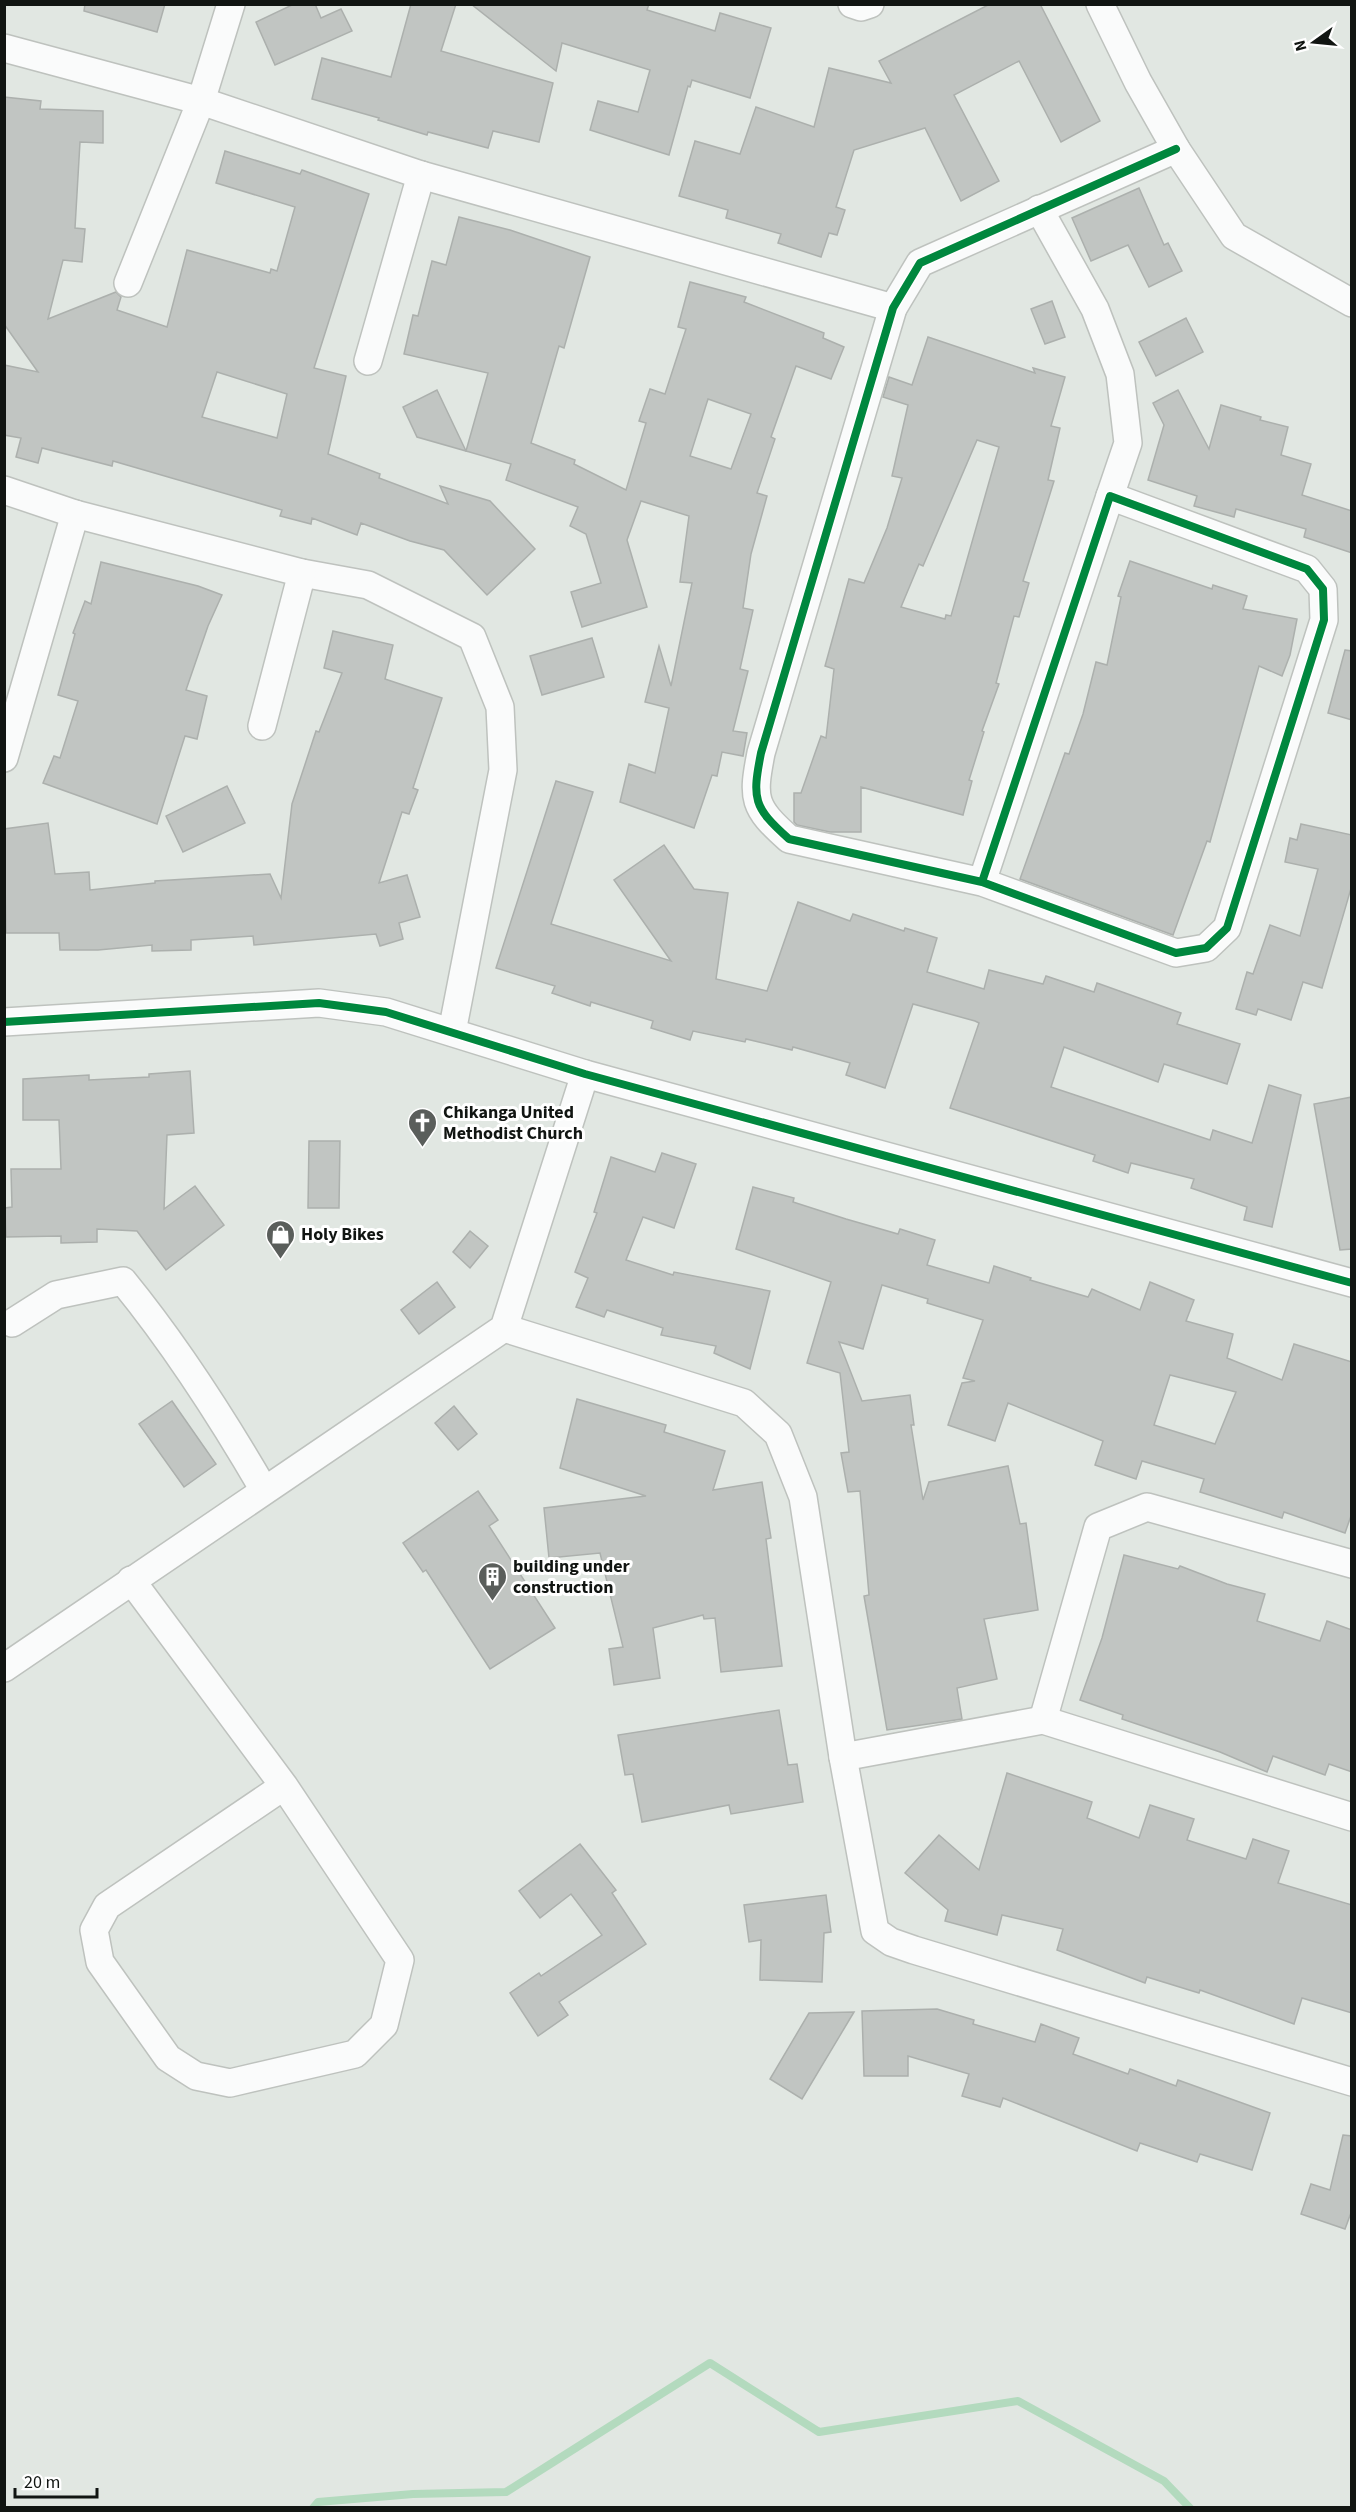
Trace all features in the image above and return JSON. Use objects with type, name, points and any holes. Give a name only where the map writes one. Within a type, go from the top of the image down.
[{"type":"street","points":[[128,283],[201,101],[231,4]]},
{"type":"street","points":[[852,4],[861,7],[870,4]]},
{"type":"street","points":[[1100,4],[1138,82],[1176,149],[1234,236],[1352,303]]},
{"type":"street","points":[[4,48],[201,101],[421,175],[893,308]]},
{"type":"street","points":[[1110,496],[1307,569],[1323,589],[1324,620],[1227,928],[1206,948],[1176,953],[982,882],[789,839],[765,818],[754,789],[760,753],[893,308],[920,263],[1176,149]]},
{"type":"street","points":[[368,361],[421,175]]},
{"type":"street","points":[[982,882],[1128,443],[1120,374],[1095,309],[1039,209]]},
{"type":"street","points":[[4,490],[75,514],[302,573],[368,585],[472,637],[500,707],[503,770],[452,1032]]},
{"type":"street","points":[[4,758],[75,514]]},
{"type":"street","points":[[262,726],[302,573]]},
{"type":"street","points":[[4,1022],[319,1003],[386,1012],[585,1074],[1352,1283]]},
{"type":"street","points":[[4,1668],[504,1328],[585,1074]]},
{"type":"street","points":[[12,1323],[56,1294],[123,1281],[161,1327],[212,1402],[264,1490]]},
{"type":"street","points":[[504,1328],[744,1404],[778,1434],[802,1497],[843,1757],[875,1931],[891,1942],[1352,2082]]},
{"type":"street","points":[[1043,1720],[1098,1527],[1147,1507],[1352,1564]]},
{"type":"street","points":[[131,1580],[285,1786],[400,1960],[384,2025],[355,2054],[230,2083],[196,2076],[168,2058],[100,1962],[93,1930],[107,1906],[285,1786]]},
{"type":"street","points":[[843,1757],[1043,1720],[1352,1817]]},
{"type":"building","points":[[85,4],[165,4],[157,32],[84,11]]},
{"type":"building","points":[[294,4],[315,4],[321,18],[341,9],[352,31],[275,65],[256,22]]},
{"type":"building","points":[[411,4],[456,4],[441,51],[553,83],[539,142],[493,131],[488,148],[428,132],[427,135],[378,120],[379,118],[312,99],[322,58],[391,77]]},
{"type":"building","points":[[471,4],[649,4],[647,10],[715,31],[720,13],[771,28],[750,98],[692,80],[690,87],[688,86],[669,155],[590,130],[598,101],[638,112],[650,70],[562,43],[556,71]]},
{"type":"building","points":[[990,4],[1040,4],[1100,121],[1061,142],[1019,61],[954,95],[999,181],[961,201],[925,128],[854,150],[836,207],[845,210],[837,235],[829,233],[821,257],[778,243],[781,234],[726,218],[728,210],[679,196],[695,141],[740,154],[756,107],[814,127],[829,68],[891,83],[879,61]]},
{"type":"building","points":[[4,97],[41,101],[40,109],[103,111],[103,143],[80,142],[75,228],[85,229],[82,262],[63,260],[48,319],[116,292],[121,297],[117,310],[167,327],[187,250],[270,273],[271,269],[277,271],[295,207],[216,183],[225,151],[300,174],[302,170],[369,194],[314,368],[346,376],[328,454],[380,474],[379,478],[448,504],[440,486],[490,501],[535,549],[487,595],[444,550],[410,541],[361,523],[357,535],[312,518],[311,524],[280,516],[282,510],[113,461],[112,466],[42,448],[38,463],[16,457],[21,438],[4,435],[4,365],[38,372],[4,324]],"holes":[[[217,372],[287,394],[277,438],[202,417]]]},
{"type":"building","points":[[1139,188],[1164,245],[1168,243],[1182,271],[1149,287],[1128,245],[1091,261],[1072,218]]},
{"type":"building","points":[[459,217],[510,230],[590,257],[564,348],[559,346],[531,443],[575,460],[574,464],[626,490],[646,423],[639,421],[650,389],[665,394],[686,329],[678,327],[690,282],[746,297],[744,302],[824,333],[823,338],[844,347],[831,379],[796,366],[771,437],[775,439],[757,493],[767,496],[751,554],[743,608],[753,610],[740,669],[748,671],[733,731],[747,733],[743,756],[722,752],[717,776],[712,775],[694,828],[620,802],[629,764],[655,773],[669,708],[645,702],[659,646],[671,686],[692,583],[680,582],[689,516],[641,501],[627,540],[647,607],[582,627],[571,592],[601,583],[586,534],[570,526],[578,507],[506,480],[511,464],[466,451],[488,373],[404,354],[413,315],[418,316],[432,261],[446,265]],"holes":[[[708,399],[751,414],[731,469],[690,456]]]},
{"type":"building","points":[[1052,301],[1065,337],[1045,344],[1031,309]]},
{"type":"building","points":[[1186,318],[1203,352],[1156,376],[1139,342]]},
{"type":"building","points":[[928,337],[1035,373],[1033,368],[1065,377],[1051,426],[1060,428],[1048,480],[1054,481],[1023,581],[1029,583],[1019,617],[1014,616],[996,683],[999,684],[982,731],[984,732],[969,780],[972,781],[963,815],[861,787],[861,832],[830,832],[797,825],[794,822],[794,793],[801,793],[821,736],[826,738],[834,669],[825,666],[849,579],[864,583],[887,528],[902,478],[892,476],[908,405],[883,397],[889,377],[912,385]],"holes":[[[977,440],[999,447],[951,616],[946,615],[945,619],[901,607],[919,564],[923,566]]]},
{"type":"building","points":[[437,390],[466,451],[417,437],[403,407]]},
{"type":"building","points":[[1178,390],[1209,449],[1221,405],[1261,417],[1260,420],[1288,427],[1281,455],[1311,464],[1302,495],[1352,511],[1352,553],[1304,537],[1306,529],[1236,509],[1234,517],[1194,506],[1197,496],[1148,480],[1164,425],[1153,403]]},
{"type":"building","points":[[1130,561],[1212,589],[1213,585],[1247,596],[1243,609],[1297,619],[1290,655],[1282,676],[1259,666],[1210,842],[1207,841],[1173,935],[1020,879],[1065,753],[1069,754],[1083,714],[1096,662],[1107,665],[1121,597],[1118,596]]},
{"type":"building","points":[[101,562],[198,586],[222,595],[208,626],[186,690],[207,696],[197,739],[185,736],[157,824],[43,783],[54,756],[60,758],[78,701],[58,695],[75,634],[73,633],[85,601],[91,604]]},
{"type":"building","points":[[333,631],[393,645],[385,679],[442,698],[413,788],[418,790],[409,814],[402,812],[379,883],[407,875],[420,917],[399,923],[403,939],[380,946],[376,934],[254,945],[253,936],[191,940],[191,950],[152,951],[152,945],[98,950],[60,950],[59,933],[6,933],[4,829],[48,823],[55,874],[89,872],[90,890],[155,883],[155,881],[270,874],[281,898],[292,804],[316,731],[319,732],[342,673],[324,668]]},
{"type":"building","points":[[592,638],[604,677],[542,695],[530,656]]},
{"type":"building","points":[[1345,650],[1352,651],[1352,720],[1328,713]]},
{"type":"building","points":[[556,781],[593,792],[551,924],[671,961],[614,880],[664,845],[694,889],[728,893],[716,979],[767,991],[798,902],[850,921],[853,914],[904,931],[905,928],[937,938],[927,972],[984,989],[989,970],[1043,984],[1046,976],[1094,992],[1097,983],[1181,1013],[1177,1024],[1240,1044],[1227,1084],[1164,1064],[1158,1082],[1064,1047],[1051,1087],[1210,1140],[1213,1130],[1252,1143],[1269,1085],[1301,1095],[1272,1227],[1244,1220],[1247,1207],[1191,1188],[1194,1179],[1131,1163],[1128,1173],[1093,1161],[1095,1155],[950,1108],[979,1023],[975,1021],[913,1004],[885,1088],[846,1075],[850,1063],[793,1047],[792,1050],[746,1039],[745,1042],[693,1031],[690,1040],[651,1028],[653,1021],[591,1002],[590,1006],[552,993],[555,986],[496,968]]},
{"type":"building","points":[[227,786],[245,823],[183,852],[166,816]]},
{"type":"building","points":[[1301,824],[1352,835],[1352,885],[1322,988],[1303,982],[1291,1020],[1258,1009],[1256,1015],[1236,1009],[1247,972],[1253,974],[1270,925],[1300,936],[1318,869],[1285,862],[1290,838],[1297,840]]},
{"type":"building","points":[[190,1071],[194,1133],[167,1135],[164,1209],[195,1186],[224,1225],[166,1270],[137,1231],[97,1229],[97,1242],[61,1243],[61,1236],[6,1237],[5,1208],[12,1207],[11,1169],[61,1169],[59,1120],[23,1120],[23,1079],[89,1075],[89,1080],[149,1077],[149,1074]]},
{"type":"building","points":[[1352,1097],[1352,1249],[1340,1250],[1314,1104]]},
{"type":"building","points":[[309,1141],[340,1141],[339,1208],[308,1208]]},
{"type":"building","points":[[662,1153],[696,1164],[674,1228],[643,1217],[626,1260],[673,1275],[674,1272],[770,1291],[750,1369],[714,1353],[716,1346],[661,1335],[663,1328],[607,1310],[604,1317],[576,1307],[588,1278],[575,1272],[597,1213],[594,1212],[611,1157],[655,1172]]},
{"type":"building","points":[[753,1187],[794,1198],[793,1202],[846,1219],[898,1234],[900,1229],[935,1240],[927,1265],[989,1283],[994,1266],[1031,1278],[1030,1280],[1088,1297],[1092,1289],[1140,1310],[1150,1282],[1194,1300],[1186,1321],[1233,1334],[1227,1358],[1282,1380],[1294,1344],[1352,1362],[1352,1513],[1345,1533],[1284,1512],[1282,1518],[1200,1492],[1204,1479],[1142,1461],[1136,1479],[1095,1465],[1103,1441],[1008,1403],[995,1441],[948,1425],[962,1383],[975,1381],[963,1378],[983,1320],[927,1303],[928,1299],[882,1285],[863,1349],[839,1342],[862,1401],[910,1395],[914,1425],[911,1425],[923,1500],[929,1482],[1008,1466],[1020,1524],[1026,1523],[1038,1610],[984,1619],[997,1679],[957,1688],[962,1719],[887,1730],[864,1596],[869,1595],[860,1491],[848,1492],[841,1453],[849,1452],[840,1373],[807,1363],[831,1282],[736,1249]],"holes":[[[1170,1375],[1236,1392],[1215,1444],[1154,1425]]]},
{"type":"building","points":[[470,1231],[488,1246],[470,1268],[453,1252]]},
{"type":"building","points":[[437,1282],[455,1307],[419,1334],[401,1310]]},
{"type":"building","points":[[577,1399],[666,1425],[664,1432],[725,1451],[713,1490],[762,1482],[771,1538],[766,1539],[782,1666],[721,1672],[715,1618],[704,1619],[703,1615],[653,1628],[660,1678],[614,1685],[609,1649],[623,1647],[600,1553],[549,1558],[544,1508],[646,1496],[560,1468]]},
{"type":"building","points":[[172,1401],[216,1464],[184,1487],[139,1424]]},
{"type":"building","points":[[454,1406],[477,1434],[458,1450],[435,1423]]},
{"type":"building","name":"building under construction","points":[[478,1491],[498,1520],[489,1526],[555,1628],[490,1669],[426,1570],[423,1572],[403,1543]]},
{"type":"building","points":[[1124,1555],[1178,1569],[1180,1566],[1227,1584],[1265,1594],[1257,1621],[1320,1641],[1327,1621],[1352,1630],[1352,1772],[1329,1764],[1325,1775],[1273,1756],[1267,1772],[1220,1752],[1122,1719],[1123,1715],[1080,1700],[1102,1638]]},
{"type":"building","points":[[779,1710],[788,1765],[797,1764],[803,1802],[731,1814],[729,1805],[642,1822],[633,1774],[625,1775],[618,1735]]},
{"type":"building","points":[[1007,1773],[1092,1802],[1087,1818],[1139,1838],[1150,1805],[1194,1819],[1187,1840],[1246,1859],[1253,1839],[1289,1851],[1278,1883],[1352,1905],[1352,2013],[1302,1998],[1294,2024],[1200,1990],[1199,1993],[1147,1977],[1145,1983],[1057,1950],[1063,1929],[1002,1915],[997,1935],[945,1921],[948,1910],[905,1873],[939,1835],[979,1870]]},
{"type":"building","points":[[580,1844],[616,1890],[612,1893],[646,1944],[559,2002],[568,2015],[538,2036],[510,1993],[539,1973],[541,1976],[602,1935],[571,1894],[540,1918],[519,1891]]},
{"type":"building","points":[[826,1895],[831,1932],[824,1933],[822,1982],[760,1980],[761,1940],[749,1942],[744,1905]]},
{"type":"building","points":[[937,2009],[974,2020],[973,2024],[1035,2042],[1041,2024],[1079,2038],[1073,2054],[1128,2074],[1130,2069],[1176,2086],[1178,2080],[1270,2113],[1252,2170],[1200,2154],[1197,2162],[1140,2143],[1137,2151],[1003,2098],[1000,2107],[962,2096],[969,2074],[908,2056],[908,2076],[864,2076],[862,2011]]},
{"type":"building","points":[[854,2012],[802,2099],[770,2079],[809,2013]]},
{"type":"building","points":[[1343,2135],[1352,2136],[1352,2210],[1345,2229],[1301,2214],[1311,2184],[1330,2190]]},
{"type":"waterway","points":[[313,2508],[318,2502],[413,2494],[506,2492],[710,2363],[819,2432],[1018,2401],[1164,2481],[1190,2508]]},
{"type":"cycle path","points":[[982,882],[1110,496],[1307,569],[1323,589],[1324,620],[1227,928],[1206,948],[1176,953],[982,882],[789,839],[768,819],[758,801],[756,792],[761,753],[893,308],[920,263],[1176,149]]},
{"type":"cycle path","points":[[4,1022],[319,1003],[386,1012],[585,1074],[1352,1283]]},
{"type":"place","name":"Chikanga United Methodist Church","points":[[422,1148]]},
{"type":"place","name":"Holy Bikes","points":[[280,1260]]},
{"type":"place","name":"building under construction","points":[[492,1602]]}]
